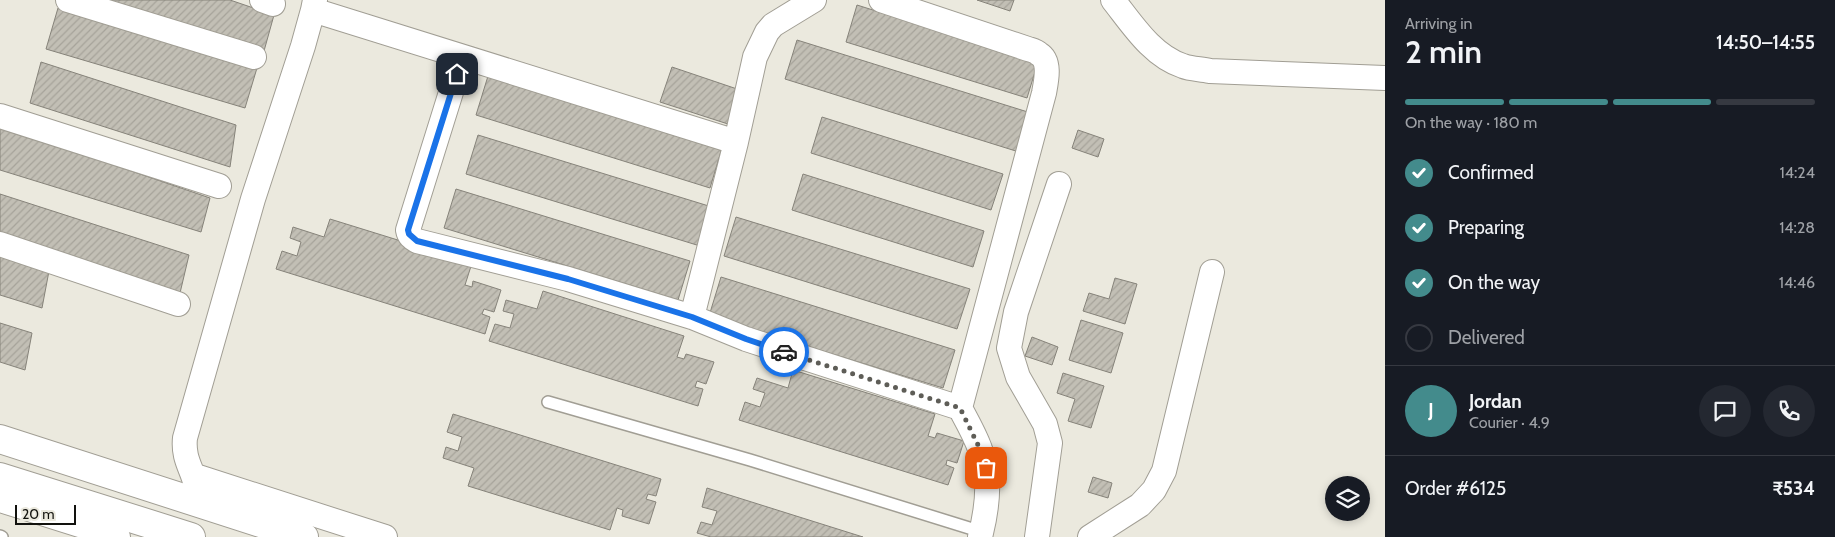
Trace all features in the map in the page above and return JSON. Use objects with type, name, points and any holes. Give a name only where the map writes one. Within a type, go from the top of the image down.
[{"type":"main road","points":[[0,440],[196,489],[304,537]]},
{"type":"main road","points":[[0,476],[190,537]]},
{"type":"street","points":[[68,0],[254,56]]},
{"type":"street","points":[[692,317],[736,142],[755,57],[767,32],[773,25],[814,0]]},
{"type":"street","points":[[881,0],[1028,49],[1040,54],[1044,58],[1046,66],[1047,78],[1044,93],[960,408],[981,451],[986,468],[987,492],[981,535]]},
{"type":"street","points":[[1112,0],[1146,41],[1165,57],[1183,66],[1210,71],[1385,78]]},
{"type":"street","points":[[385,537],[196,489],[184,450],[185,438],[253,199],[314,5],[462,57],[736,142]]},
{"type":"street","points":[[462,57],[408,230],[412,238],[417,241],[568,279],[692,317],[746,339],[960,408]]},
{"type":"street","points":[[0,116],[219,186]]},
{"type":"street","points":[[1037,537],[1050,443],[1045,424],[1018,377],[1009,348],[1016,312],[1058,184]]},
{"type":"street","points":[[0,244],[178,304]]},
{"type":"street","points":[[1090,537],[1140,505],[1154,490],[1164,471],[1212,272]]},
{"type":"street","points":[[0,500],[118,537]]},
{"type":"lane","points":[[548,402],[750,460],[981,535]]},
{"type":"building","points":[[98,0],[230,0],[274,15],[264,51]]},
{"type":"building","points":[[977,0],[1014,0],[1010,11]]},
{"type":"building","points":[[857,5],[1038,62],[1027,98],[846,42]]},
{"type":"building","points":[[58,8],[257,68],[245,108],[46,49]]},
{"type":"building","points":[[797,40],[1031,113],[1019,152],[785,79]]},
{"type":"building","points":[[41,62],[236,125],[230,167],[30,103]]},
{"type":"building","points":[[672,67],[743,91],[731,125],[660,102]]},
{"type":"building","points":[[488,76],[722,148],[710,188],[476,115]]},
{"type":"building","points":[[822,117],[1003,174],[991,210],[811,153]]},
{"type":"building","points":[[0,126],[210,198],[201,232],[0,170]]},
{"type":"building","points":[[1078,130],[1104,139],[1098,157],[1072,148]]},
{"type":"building","points":[[478,135],[712,207],[700,246],[466,174]]},
{"type":"building","points":[[803,174],[984,231],[973,267],[792,210]]},
{"type":"building","points":[[456,189],[690,261],[678,300],[444,228]]},
{"type":"building","points":[[0,194],[189,255],[180,293],[0,233]]},
{"type":"building","points":[[736,217],[970,289],[957,329],[724,256]]},
{"type":"building","points":[[330,219],[472,263],[465,285],[472,287],[473,281],[501,290],[494,312],[484,309],[482,314],[490,317],[485,334],[276,269],[282,251],[297,256],[301,242],[290,238],[293,227],[324,237]]},
{"type":"building","points":[[0,255],[49,271],[42,308],[0,295]]},
{"type":"building","points":[[721,277],[955,350],[943,388],[709,316]]},
{"type":"building","points":[[1115,278],[1137,284],[1125,324],[1083,311],[1089,293],[1109,299]]},
{"type":"building","points":[[543,291],[684,336],[677,357],[684,359],[686,354],[714,362],[706,384],[697,381],[695,387],[703,389],[698,406],[489,341],[495,324],[510,328],[514,314],[503,311],[506,300],[537,309]]},
{"type":"building","points":[[1081,320],[1123,333],[1111,373],[1069,360]]},
{"type":"building","points":[[0,323],[32,333],[25,370],[0,362]]},
{"type":"building","points":[[1032,337],[1058,347],[1052,365],[1025,356]]},
{"type":"building","points":[[793,370],[935,414],[928,436],[935,438],[937,433],[964,441],[957,463],[947,460],[946,465],[954,468],[948,485],[739,420],[745,402],[760,407],[765,393],[753,389],[757,378],[788,388]]},
{"type":"building","points":[[1063,373],[1104,386],[1091,428],[1068,421],[1075,399],[1057,393]]},
{"type":"building","points":[[453,414],[661,479],[656,496],[648,494],[646,499],[656,502],[649,524],[622,516],[623,510],[617,508],[610,530],[468,486],[474,468],[443,458],[446,447],[458,451],[462,437],[447,432]]},
{"type":"building","points":[[1093,477],[1112,483],[1108,498],[1088,492]]},
{"type":"building","points":[[707,488],[863,537],[711,537],[697,533],[701,522],[712,525],[717,511],[702,507]]},
{"type":"way so far","points":[[784,352],[960,408],[981,451],[986,468]]},
{"type":"route","points":[[457,74],[408,230],[412,238],[417,241],[585,284],[692,317],[784,352]]}]
